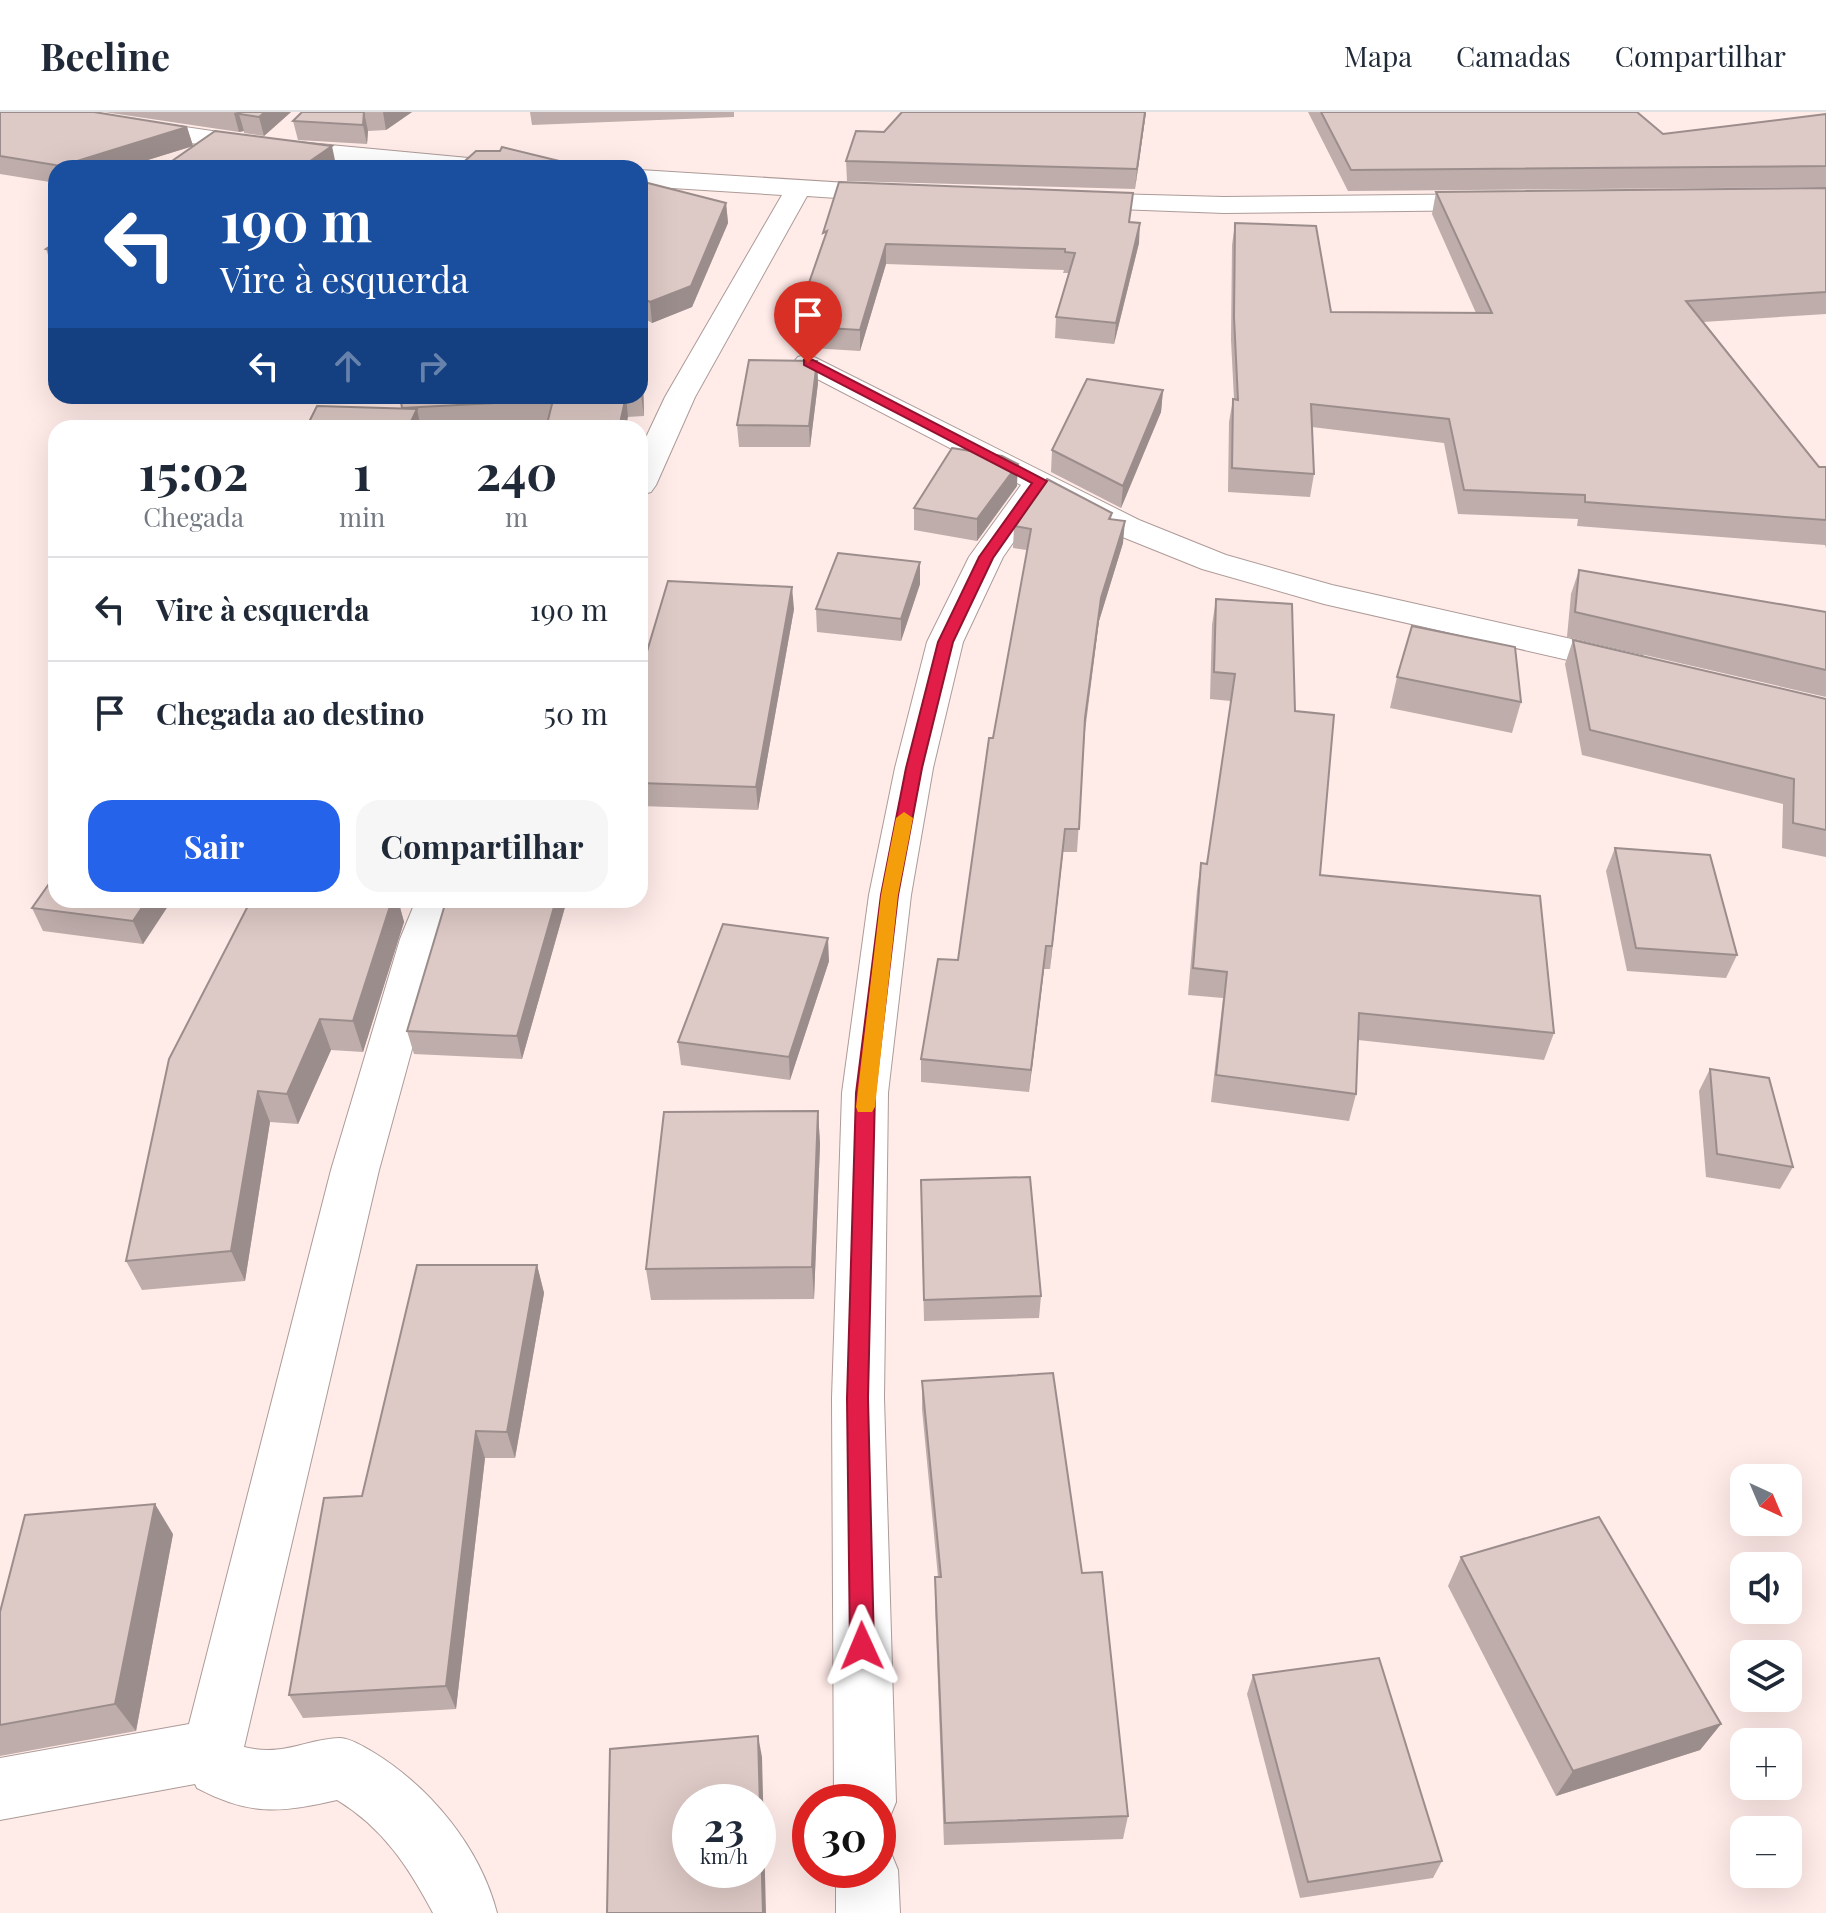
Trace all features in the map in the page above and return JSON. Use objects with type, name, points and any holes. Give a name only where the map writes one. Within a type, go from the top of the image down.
[{"type":"street","points":[[43,112],[118,126],[272,146],[317,160]]},
{"type":"street","points":[[272,146],[290,129]]},
{"type":"street","points":[[648,179],[798,190],[923,195]]},
{"type":"street","points":[[648,467],[680,397],[798,190]]},
{"type":"street","points":[[1048,200],[1224,205],[1525,202]]},
{"type":"street","points":[[808,363],[1127,527],[1214,562],[1324,594],[1654,669]]},
{"type":"street","points":[[865,1784],[858,1398],[865,1093],[890,895],[914,768],[945,642],[986,557],[1040,481]]},
{"type":"street","points":[[434,908],[421,939],[355,1170],[213,1750],[218,1767],[234,1777],[275,1784],[342,1768],[393,1802],[430,1844],[465,1913]]},
{"type":"street","points":[[0,1789],[213,1750]]},
{"type":"street","points":[[867,1888],[868,1913]]},
{"type":"building","points":[[0,112],[94,112],[187,127],[80,160],[48,160],[48,164],[0,156]]},
{"type":"building","points":[[265,112],[259,117],[239,114]]},
{"type":"building","points":[[302,112],[364,112],[363,125],[293,121]]},
{"type":"building","points":[[902,112],[1145,112],[1137,169],[846,161],[856,131],[884,132]]},
{"type":"building","points":[[1321,112],[1637,112],[1663,134],[1826,114],[1826,166],[1351,170]]},
{"type":"building","points":[[215,131],[332,146],[312,160],[173,160]]},
{"type":"building","points":[[502,147],[555,160],[466,160],[476,151],[500,151]]},
{"type":"building","points":[[839,182],[1133,193],[1129,222],[1140,223],[1116,323],[1056,317],[1075,253],[1065,252],[1065,249],[886,244],[860,330],[794,326],[827,231],[823,233]]},
{"type":"building","points":[[648,183],[726,203],[691,286],[650,302]]},
{"type":"building","points":[[1826,188],[1826,292],[1686,301],[1819,467],[1826,467],[1826,520],[1585,502],[1585,495],[1464,490],[1449,419],[1311,404],[1314,474],[1232,468],[1233,399],[1238,400],[1234,317],[1235,223],[1316,226],[1331,312],[1492,313],[1436,192]]},
{"type":"building","points":[[749,360],[817,361],[809,426],[737,425]]},
{"type":"building","points":[[1087,379],[1163,390],[1123,486],[1052,450]]},
{"type":"building","points":[[401,404],[478,404],[402,408]]},
{"type":"building","points":[[552,404],[624,404],[621,420],[548,420]]},
{"type":"building","points":[[317,406],[417,409],[412,420],[310,420]]},
{"type":"building","points":[[952,448],[1002,456],[1018,464],[977,519],[914,508]]},
{"type":"building","points":[[1047,479],[1112,513],[1109,519],[1125,521],[1101,598],[1085,718],[1079,829],[1065,829],[1052,946],[1046,946],[1031,1070],[921,1059],[938,959],[958,960],[989,738],[993,738],[1031,529],[1014,526]]},
{"type":"building","points":[[838,553],[920,562],[901,619],[816,609]]},
{"type":"building","points":[[1579,570],[1826,612],[1826,670],[1575,612]]},
{"type":"building","points":[[668,581],[792,587],[756,787],[648,783],[648,648]]},
{"type":"building","points":[[1216,599],[1292,604],[1295,711],[1334,715],[1320,875],[1540,896],[1554,1033],[1359,1013],[1356,1094],[1216,1075],[1227,972],[1193,968],[1201,863],[1207,864],[1235,674],[1214,672]]},
{"type":"building","points":[[1412,626],[1515,647],[1521,702],[1397,677]]},
{"type":"building","points":[[1573,640],[1826,699],[1826,830],[1793,823],[1794,779],[1590,730]]},
{"type":"building","points":[[1615,848],[1710,855],[1737,955],[1636,948]]},
{"type":"building","points":[[48,885],[48,908],[142,908],[133,921],[32,908]]},
{"type":"building","points":[[247,908],[389,908],[353,1021],[320,1019],[287,1094],[258,1091],[231,1251],[126,1261],[169,1059]]},
{"type":"building","points":[[444,908],[554,908],[517,1036],[407,1031]]},
{"type":"building","points":[[723,924],[828,938],[789,1057],[678,1042]]},
{"type":"building","points":[[1710,1069],[1769,1078],[1793,1167],[1717,1154]]},
{"type":"building","points":[[818,1111],[812,1267],[646,1269],[664,1112]]},
{"type":"building","points":[[1030,1177],[1041,1296],[924,1300],[921,1180]]},
{"type":"building","points":[[417,1265],[537,1265],[507,1432],[476,1431],[446,1686],[289,1695],[324,1498],[362,1496]]},
{"type":"building","points":[[1053,1373],[1082,1573],[1102,1572],[1128,1816],[945,1823],[935,1577],[941,1577],[922,1381]]},
{"type":"building","points":[[155,1504],[115,1704],[0,1725],[0,1612],[25,1515]]},
{"type":"building","points":[[1599,1517],[1721,1724],[1573,1771],[1461,1557]]},
{"type":"building","points":[[1379,1658],[1442,1861],[1308,1882],[1253,1675]]},
{"type":"building","points":[[758,1736],[759,1784],[672,1784],[672,1888],[762,1888],[763,1913],[607,1913],[610,1749]]},
{"type":"slow traffic","points":[[865,1107],[890,895],[904,818]]},
{"type":"route","points":[[808,363],[1040,481],[986,557],[945,642],[914,768],[890,895],[865,1093],[858,1398],[862,1646]]}]
